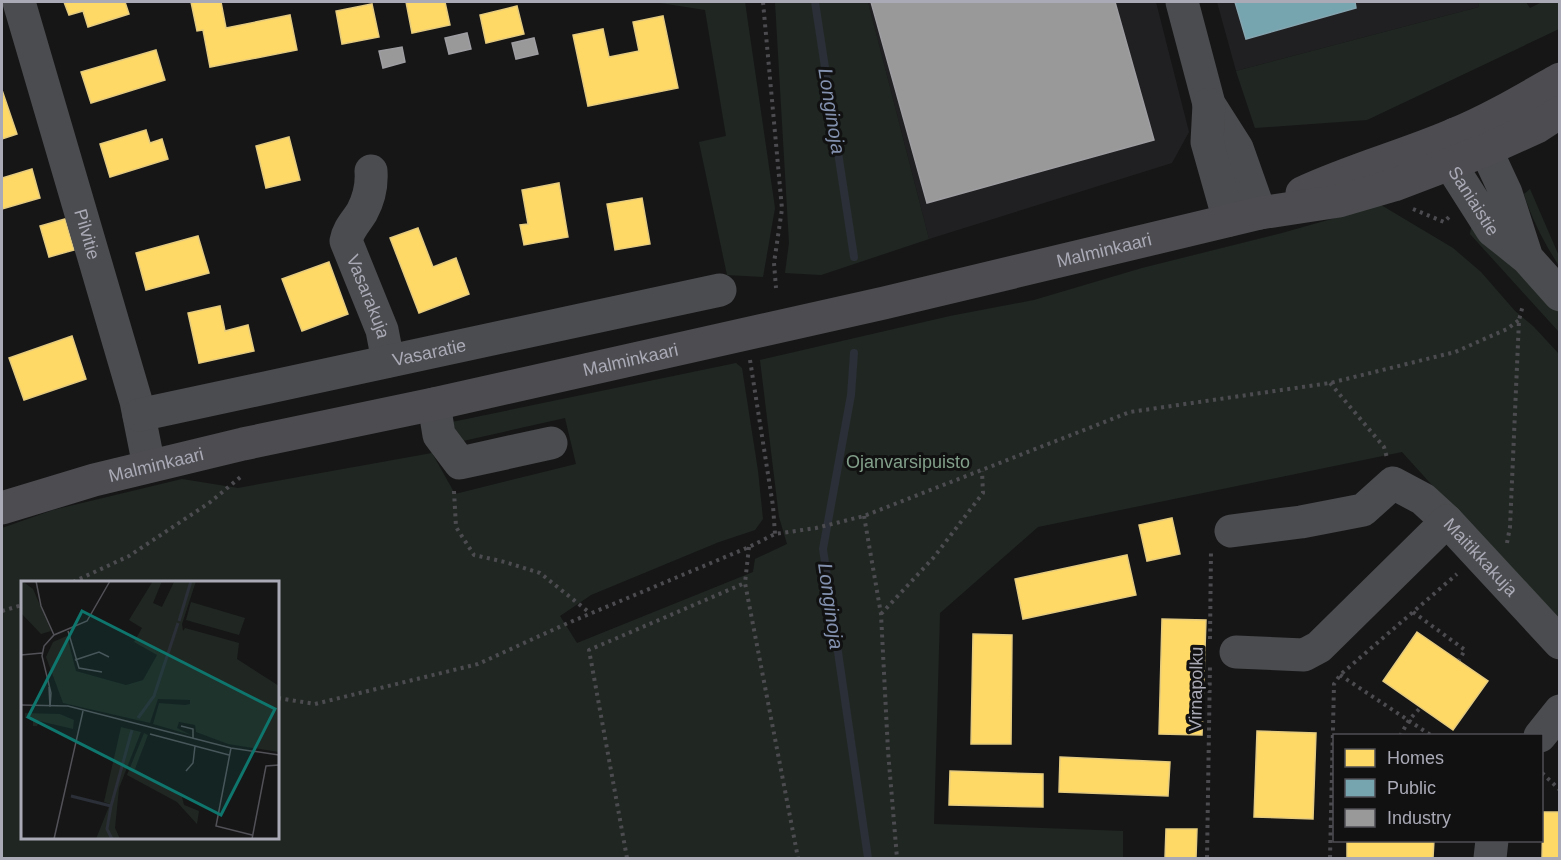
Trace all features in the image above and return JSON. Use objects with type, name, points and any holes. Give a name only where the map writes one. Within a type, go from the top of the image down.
[{"type":"main road","name":"Malminkaari","points":[[2,508],[149,466],[243,444],[434,404],[884,303],[1245,216],[1339,201],[1394,185],[1560,79]]},
{"type":"main road","name":"Malminkaari","points":[[1453,149],[1486,150],[1537,127],[1560,112]]},
{"type":"street","name":"Pilvitie","points":[[19,2],[139,415],[149,466]]},
{"type":"street","points":[[1182,2],[1209,104],[1237,148],[1245,216]]},
{"type":"street","name":"Saniaistie","points":[[1453,149],[1492,230],[1527,258],[1560,295]]},
{"type":"street","name":"Saniaistie","points":[[1486,150],[1506,194],[1527,258]]},
{"type":"street","name":"Vasarakuja","points":[[371,171],[372,185],[363,211],[349,229],[346,241],[382,330],[388,361]]},
{"type":"street","name":"Vasaratie","points":[[139,415],[720,290]]},
{"type":"street","points":[[434,404],[439,435],[460,463],[551,443]]},
{"type":"street","points":[[1231,531],[1301,522],[1363,510],[1393,483]]},
{"type":"street","name":"Maitikkakuja","points":[[1393,483],[1423,499],[1447,521],[1560,643]]},
{"type":"street","points":[[1218,653],[1304,655],[1319,647],[1447,521]]},
{"type":"street","points":[[1541,734],[1560,711]]},
{"type":"street","points":[[1490,858],[1492,842]]},
{"type":"path","points":[[763,2],[782,209],[774,263],[776,288]]},
{"type":"path","points":[[1410,207],[1444,222]]},
{"type":"path","points":[[1510,527],[1519,320],[1523,305]]},
{"type":"path","points":[[279,698],[315,704],[478,664],[775,534],[816,528],[864,516],[1130,412],[1330,383],[1455,352],[1507,329],[1519,320]]},
{"type":"path","points":[[750,360],[773,506],[775,534]]},
{"type":"path","points":[[1330,383],[1384,447],[1393,483]]},
{"type":"path","points":[[460,463],[454,487],[456,527],[474,555],[540,573],[591,614]]},
{"type":"path","points":[[75,581],[129,556],[209,503],[248,471]]},
{"type":"path","points":[[880,614],[934,557],[983,493],[982,471]]},
{"type":"path","points":[[864,516],[880,614],[897,858]]},
{"type":"path","name":"Virnapolku","points":[[1207,858],[1218,653],[1211,543],[1231,531]]},
{"type":"path","points":[[749,547],[745,583],[798,858]]},
{"type":"path","points":[[1334,734],[1334,684],[1340,675],[1478,555]]},
{"type":"path","points":[[627,858],[589,650],[745,583]]},
{"type":"path","points":[[2,611],[21,605]]},
{"type":"path","points":[[1413,612],[1464,650],[1458,660]]},
{"type":"path","points":[[1319,647],[1340,675],[1430,734]]},
{"type":"path","points":[[1401,734],[1421,707]]},
{"type":"path","points":[[1543,774],[1560,790]]},
{"type":"path","points":[[1330,858],[1333,814]]},
{"type":"shaded area","points":[[868,2],[1156,2],[1189,132],[1172,163],[929,239]]},
{"type":"shaded area","points":[[1217,2],[1478,2],[1479,7],[1236,71]]},
{"type":"green space","points":[[654,2],[745,2],[775,208],[763,277],[727,275],[699,142],[726,136],[705,10]]},
{"type":"green space","points":[[775,2],[868,2],[929,239],[821,275],[785,273],[789,243]]},
{"type":"green space","points":[[1478,2],[1526,2],[1530,8],[1542,2],[1559,2],[1559,29],[1367,120],[1255,128],[1236,71],[1479,7]]},
{"type":"green space","points":[[1530,189],[1559,256],[1559,266],[1539,232],[1527,204],[1524,194]]},
{"type":"green space","name":"Ojanvarsipuisto","points":[[1381,205],[1453,248],[1481,272],[1515,311],[1534,327],[1559,354],[1559,625],[1402,452],[1038,527],[940,613],[934,824],[1123,831],[1123,858],[2,858],[2,528],[53,510],[182,479],[238,488],[432,453],[455,494],[576,464],[565,418],[454,443],[452,422],[736,363],[742,368],[763,519],[755,530],[719,542],[591,595],[560,616],[577,643],[753,572],[755,559],[787,544],[779,517],[760,360],[950,316],[1034,300],[1142,268],[1282,233]]},
{"type":"green space","points":[[1472,223],[1559,312],[1559,332],[1470,234]]},
{"type":"building: Homes","points":[[64,2],[125,2],[129,14],[88,27],[83,11],[69,15]]},
{"type":"building: Homes","points":[[191,2],[221,2],[226,28],[290,15],[297,50],[210,67],[203,30],[197,31]]},
{"type":"building: Homes","points":[[406,2],[445,2],[450,25],[412,33]]},
{"type":"building: Homes","points":[[372,4],[379,37],[342,44],[336,11]]},
{"type":"building: Homes","points":[[517,6],[524,34],[486,43],[480,15]]},
{"type":"building: Homes","points":[[663,16],[678,88],[588,106],[573,35],[603,29],[609,57],[639,51],[633,22]]},
{"type":"building: Homes","points":[[156,50],[165,80],[91,103],[81,72]]},
{"type":"building: Homes","points":[[2,90],[17,134],[2,139]]},
{"type":"building: Homes","points":[[146,130],[150,143],[162,139],[168,159],[110,177],[100,144]]},
{"type":"building: Homes","points":[[289,137],[300,180],[266,188],[256,146]]},
{"type":"building: Homes","points":[[32,169],[40,198],[2,209],[2,178]]},
{"type":"building: Homes","points":[[559,183],[568,237],[524,245],[520,225],[528,224],[522,190]]},
{"type":"building: Homes","points":[[642,198],[650,244],[615,250],[607,204]]},
{"type":"building: Homes","points":[[65,219],[74,250],[49,257],[40,226]]},
{"type":"building: Homes","points":[[418,228],[433,267],[456,258],[469,294],[419,313],[390,238]]},
{"type":"building: Homes","points":[[198,236],[209,273],[146,290],[136,253]]},
{"type":"building: Homes","points":[[329,262],[348,314],[302,331],[282,279]]},
{"type":"building: Homes","points":[[220,306],[225,331],[248,325],[254,351],[199,363],[188,313]]},
{"type":"building: Homes","points":[[72,336],[86,379],[24,400],[9,358]]},
{"type":"building: Homes","points":[[1172,518],[1180,554],[1147,561],[1139,525]]},
{"type":"building: Homes","points":[[1127,555],[1136,595],[1023,619],[1015,579]]},
{"type":"building: Homes","points":[[1162,619],[1206,620],[1202,735],[1159,734]]},
{"type":"building: Homes","points":[[1417,632],[1488,681],[1453,730],[1383,681]]},
{"type":"building: Homes","points":[[973,634],[1012,635],[1011,744],[971,744]]},
{"type":"building: Homes","points":[[1257,731],[1316,733],[1313,819],[1254,817]]},
{"type":"building: Homes","points":[[1060,757],[1170,762],[1168,796],[1059,792]]},
{"type":"building: Homes","points":[[950,771],[1043,774],[1043,807],[949,805]]},
{"type":"building: Homes","points":[[1543,812],[1560,812],[1560,858],[1542,858]]},
{"type":"building: Homes","points":[[1166,829],[1197,829],[1196,858],[1165,858]]},
{"type":"building: Homes","points":[[1347,842],[1434,842],[1433,858],[1347,858]]},
{"type":"building: Public","points":[[1235,2],[1355,2],[1356,8],[1246,39]]},
{"type":"building: Industry","points":[[871,2],[1115,2],[1154,140],[927,203]]},
{"type":"building: Industry","points":[[467,33],[471,49],[449,54],[445,38]]},
{"type":"building: Industry","points":[[534,38],[538,54],[516,59],[512,43]]},
{"type":"building: Industry","points":[[402,47],[405,62],[383,68],[379,51]]},
{"type":"waterway","name":"Longinoja","points":[[815,2],[854,257]]},
{"type":"waterway","name":"Longinoja","points":[[854,353],[851,395],[823,549],[868,858]]}]
